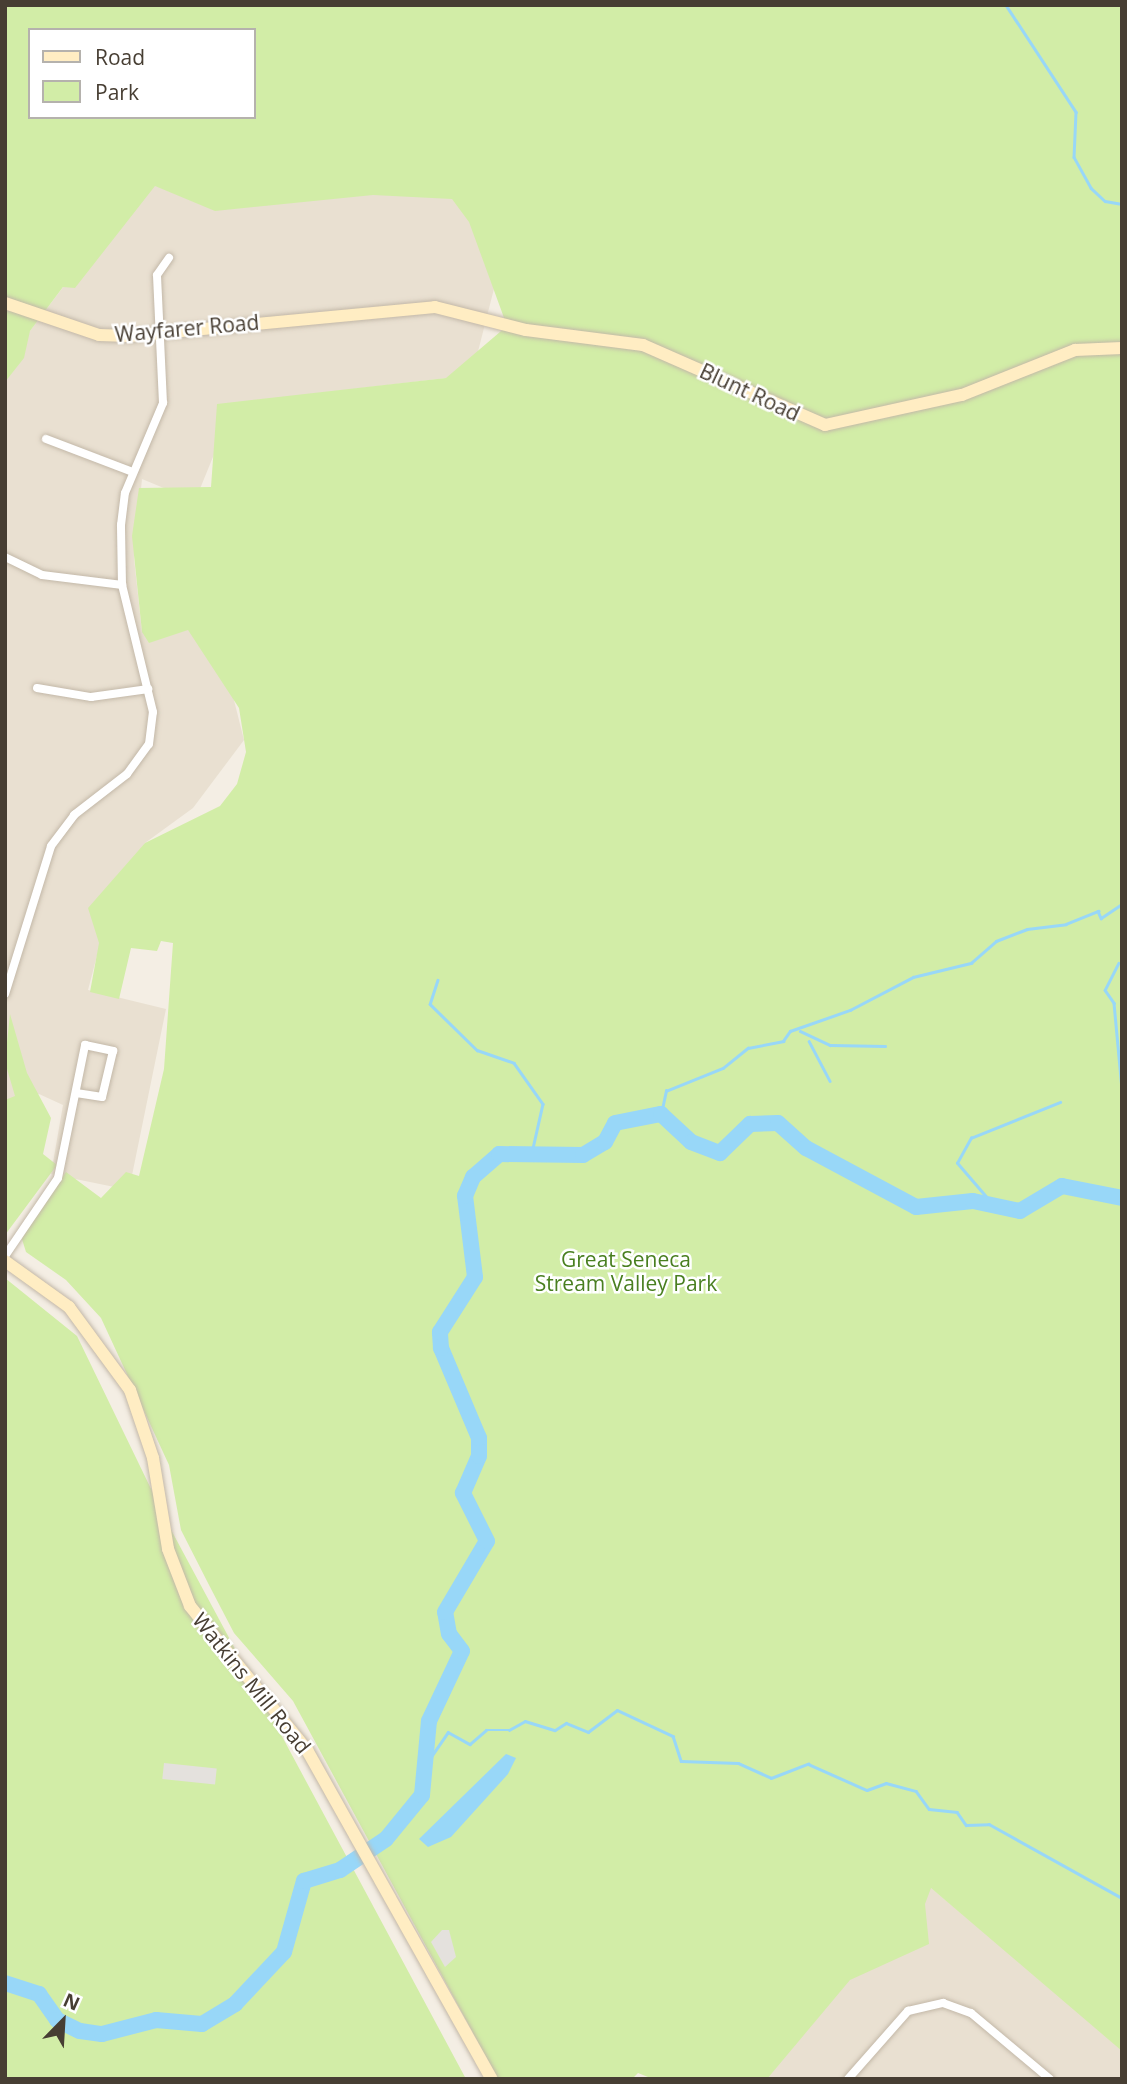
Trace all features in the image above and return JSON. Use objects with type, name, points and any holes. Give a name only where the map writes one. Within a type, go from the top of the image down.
[{"type":"street","points":[[5,994],[51,846],[74,815],[127,774],[149,744],[148,689],[122,585],[121,525],[132,472],[163,403],[162,333],[157,275],[169,258]]},
{"type":"street","name":"Wayfarer Road","points":[[5,303],[99,335],[162,333],[374,310]]},
{"type":"street","name":"Blunt Road","points":[[374,310],[435,307],[526,330],[620,339],[825,425],[962,395],[1075,350],[1122,348]]},
{"type":"street","points":[[46,439],[132,472]]},
{"type":"street","points":[[5,557],[54,578],[122,585]]},
{"type":"street","points":[[37,688],[91,697],[148,689]]},
{"type":"street","points":[[5,1258],[58,1178],[85,1045],[113,1051],[102,1097],[76,1093]]},
{"type":"street","name":"Watkins Mill Road","points":[[5,1258],[55,1293],[118,1369],[145,1427],[181,1588],[213,1640],[292,1728],[324,1777],[492,2079]]},
{"type":"street","points":[[848,2079],[908,2011],[943,2003],[971,2013],[1049,2079]]},
{"type":"shaded area","points":[[163,155],[444,188],[459,200],[498,273],[472,375],[235,403],[195,501],[142,479],[134,559],[142,632],[210,605],[244,740],[193,808],[145,843],[115,887],[88,990],[166,1009],[129,1190],[51,1174],[63,1105],[39,1094],[5,1106],[5,364]]},
{"type":"shaded area","points":[[164,1763],[217,1769],[215,1784],[162,1779]]},
{"type":"shaded area","points":[[918,1877],[1121,2047],[1122,2079],[763,2079]]},
{"type":"shaded area","points":[[442,1930],[449,1930],[456,1957],[445,1967],[431,1942]]},
{"type":"green space","name":"Great Seneca Stream Valley Park","points":[[5,5],[1122,5],[1122,2051],[931,1888],[925,1904],[929,1944],[850,1980],[767,2079],[653,2079],[638,2073],[632,2079],[498,2079],[293,1701],[234,1633],[181,1530],[169,1465],[101,1318],[66,1280],[26,1252],[21,1236],[66,1172],[101,1198],[126,1172],[139,1176],[164,1069],[173,943],[161,941],[157,951],[131,948],[119,999],[90,992],[99,943],[88,908],[145,843],[220,806],[237,784],[246,752],[239,708],[188,630],[149,643],[142,632],[132,536],[139,488],[211,487],[217,404],[446,378],[507,326],[469,222],[452,199],[373,195],[215,211],[155,186],[75,288],[63,287],[30,331],[24,358],[5,382]]},
{"type":"green space","points":[[10,1014],[27,1073],[51,1118],[43,1154],[57,1165],[5,1235],[5,1100],[15,1096],[5,1062]]},
{"type":"green space","points":[[5,1278],[77,1336],[169,1526],[466,2079],[5,2079]]},
{"type":"water","points":[[506,1754],[516,1758],[508,1774],[451,1837],[428,1847],[419,1839]]},
{"type":"waterway","points":[[834,5],[850,5]]},
{"type":"waterway","points":[[1006,5],[1076,112],[1074,157],[1091,188],[1105,201],[1122,204]]},
{"type":"waterway","points":[[661,1114],[666,1091],[723,1068],[748,1048],[783,1041],[790,1031],[850,1010],[913,977],[971,963],[996,941],[1027,929],[1066,924],[1098,911],[1101,918],[1122,904]]},
{"type":"waterway","points":[[1119,963],[1105,990],[1114,1003],[1122,1089]]},
{"type":"waterway","points":[[438,980],[430,1004],[477,1050],[514,1063],[543,1104],[532,1153]]},
{"type":"waterway","points":[[800,1031],[830,1045],[885,1046]]},
{"type":"waterway","points":[[809,1041],[830,1081]]},
{"type":"waterway","points":[[993,1205],[957,1163],[971,1138],[1060,1102]]},
{"type":"waterway","points":[[5,1983],[39,1994],[57,2020],[80,2031],[102,2034],[156,2020],[202,2024],[235,2004],[284,1952],[304,1881],[340,1870],[386,1839],[422,1795],[429,1721],[462,1651],[449,1634],[445,1612],[487,1541],[463,1493],[479,1456],[479,1438],[441,1348],[440,1332],[475,1277],[465,1196],[473,1177],[499,1154],[583,1155],[605,1142],[615,1123],[661,1114],[691,1142],[720,1153],[750,1124],[778,1123],[806,1148],[916,1207],[973,1201],[1020,1211],[1062,1186],[1122,1198]]},
{"type":"waterway","points":[[424,1767],[448,1732],[470,1744],[486,1730],[509,1730],[525,1721],[555,1730],[566,1723],[588,1732],[617,1710],[673,1736],[681,1761],[738,1763],[771,1778],[808,1764],[867,1790],[886,1783],[916,1791],[929,1809],[957,1812],[966,1825],[989,1824],[1122,1898]]}]
